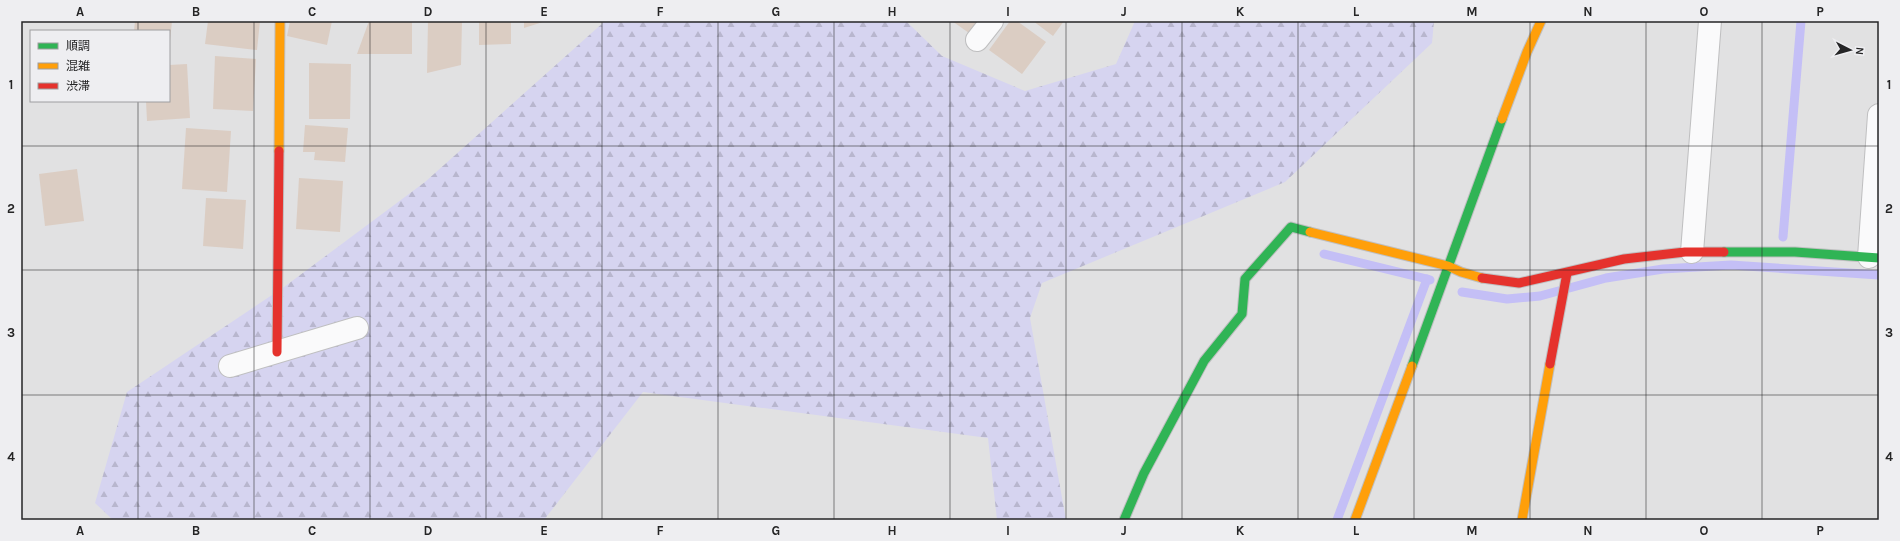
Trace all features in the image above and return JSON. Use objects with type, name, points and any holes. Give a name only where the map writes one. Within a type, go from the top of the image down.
[{"type":"street","points":[[276,352],[280,21]]},
{"type":"street","points":[[977,40],[992,21]]},
{"type":"street","points":[[1355,520],[1527,52],[1541,21]]},
{"type":"street","points":[[1692,252],[1710,21]]},
{"type":"street","points":[[1124,520],[1144,473],[1204,361],[1242,314],[1245,278],[1291,227],[1448,266],[1461,272],[1490,280],[1519,283],[1624,259],[1692,252],[1795,252],[1874,258],[1879,115]]},
{"type":"street","points":[[1522,520],[1567,273]]},
{"type":"street","points":[[230,366],[357,328]]},
{"type":"green space","points":[[605,21],[906,21],[942,56],[1025,91],[1116,64],[1135,21],[1434,21],[1432,43],[1285,182],[1042,283],[1030,318],[1066,520],[997,520],[988,438],[643,392],[544,520],[113,520],[95,503],[127,392],[284,287],[425,182]]},
{"type":"building","points":[[135,21],[172,21],[170,41],[170,30],[134,30]]},
{"type":"building","points":[[208,21],[260,21],[257,50],[205,44]]},
{"type":"building","points":[[290,21],[332,21],[327,45],[287,36]]},
{"type":"building","points":[[369,21],[412,21],[412,54],[357,54]]},
{"type":"building","points":[[428,21],[462,21],[461,65],[427,73]]},
{"type":"building","points":[[479,21],[511,21],[511,44],[479,45]]},
{"type":"building","points":[[524,21],[546,21],[524,28]]},
{"type":"building","points":[[952,21],[978,21],[969,33]]},
{"type":"building","points":[[1010,21],[1017,21],[1046,42],[1022,74],[989,50]]},
{"type":"building","points":[[1033,21],[1064,21],[1053,36]]},
{"type":"building","points":[[215,56],[256,59],[253,111],[213,109]]},
{"type":"building","points":[[309,63],[351,64],[350,119],[309,119]]},
{"type":"building","points":[[187,64],[190,118],[147,121],[146,102],[170,102],[170,65]]},
{"type":"building","points":[[305,125],[348,128],[345,162],[314,160],[315,152],[303,152]]},
{"type":"building","points":[[186,128],[231,131],[227,192],[182,189]]},
{"type":"building","points":[[77,169],[84,221],[45,226],[39,174]]},
{"type":"building","points":[[299,178],[343,181],[340,232],[296,229]]},
{"type":"building","points":[[206,198],[246,200],[243,249],[203,246]]},
{"type":"waterway","points":[[1783,237],[1801,21]]},
{"type":"waterway","points":[[1324,254],[1427,279]]},
{"type":"waterway","points":[[1462,292],[1507,299],[1540,296],[1606,278],[1663,269],[1731,265],[1879,275]]},
{"type":"waterway","points":[[1337,520],[1427,279],[1430,280]]},
{"type":"traffic: fast","points":[[1412,366],[1502,119]]},
{"type":"traffic: fast","points":[[1124,520],[1144,473],[1204,361],[1242,314],[1245,279],[1291,227],[1310,232]]},
{"type":"traffic: fast","points":[[1724,252],[1795,252],[1879,258]]},
{"type":"traffic: slow","points":[[279,151],[280,21]]},
{"type":"traffic: slow","points":[[1502,119],[1527,52],[1541,21]]},
{"type":"traffic: slow","points":[[1310,232],[1448,266],[1461,272],[1482,278]]},
{"type":"traffic: slow","points":[[1522,520],[1550,364]]},
{"type":"traffic: slow","points":[[1355,520],[1412,366]]},
{"type":"traffic: jam","points":[[277,352],[279,151]]},
{"type":"traffic: jam","points":[[1482,278],[1519,283],[1624,259],[1685,252],[1724,252]]},
{"type":"traffic: jam","points":[[1550,364],[1567,273]]}]
